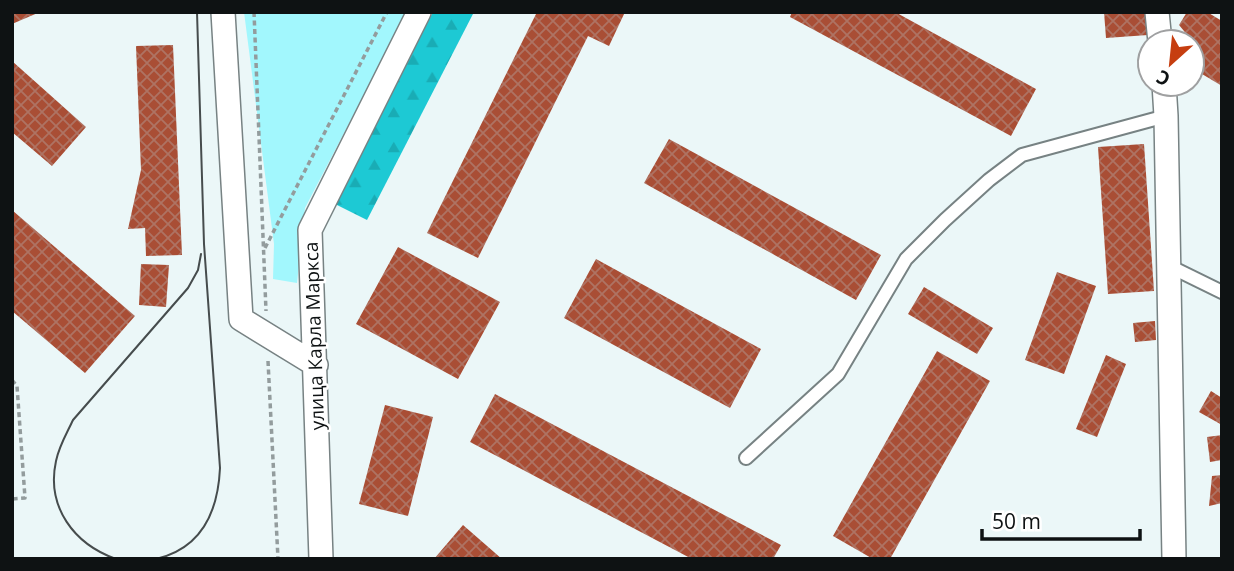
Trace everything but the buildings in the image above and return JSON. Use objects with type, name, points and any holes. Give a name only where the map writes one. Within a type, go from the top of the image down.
[{"type":"street","points":[[223,12],[241,319],[316,365]]},
{"type":"street","name":"улица Карла Маркса","points":[[321,559],[310,230],[419,12]]},
{"type":"street","points":[[1165,98],[1174,559]]},
{"type":"lane","points":[[746,458],[838,374],[906,259],[989,180],[1023,155],[1167,116]]},
{"type":"lane","points":[[1169,266],[1222,292]]},
{"type":"path","points":[[254,12],[266,312]]},
{"type":"path","points":[[264,250],[387,12]]},
{"type":"path","points":[[268,360],[278,559]]},
{"type":"path","points":[[12,380],[17,386],[25,498],[12,499]]},
{"type":"green space","points":[[433,12],[474,12],[367,220],[333,203]]},
{"type":"shaded area","points":[[244,12],[407,12],[305,208],[297,283],[273,279],[274,244]]},
{"type":"tram line","points":[[156,559],[172,554],[196,537],[211,513],[219,484],[204,244],[197,12]]},
{"type":"tram line","points":[[116,559],[88,544],[66,522],[55,494],[57,455],[73,420],[188,288],[198,270],[201,254]]}]
